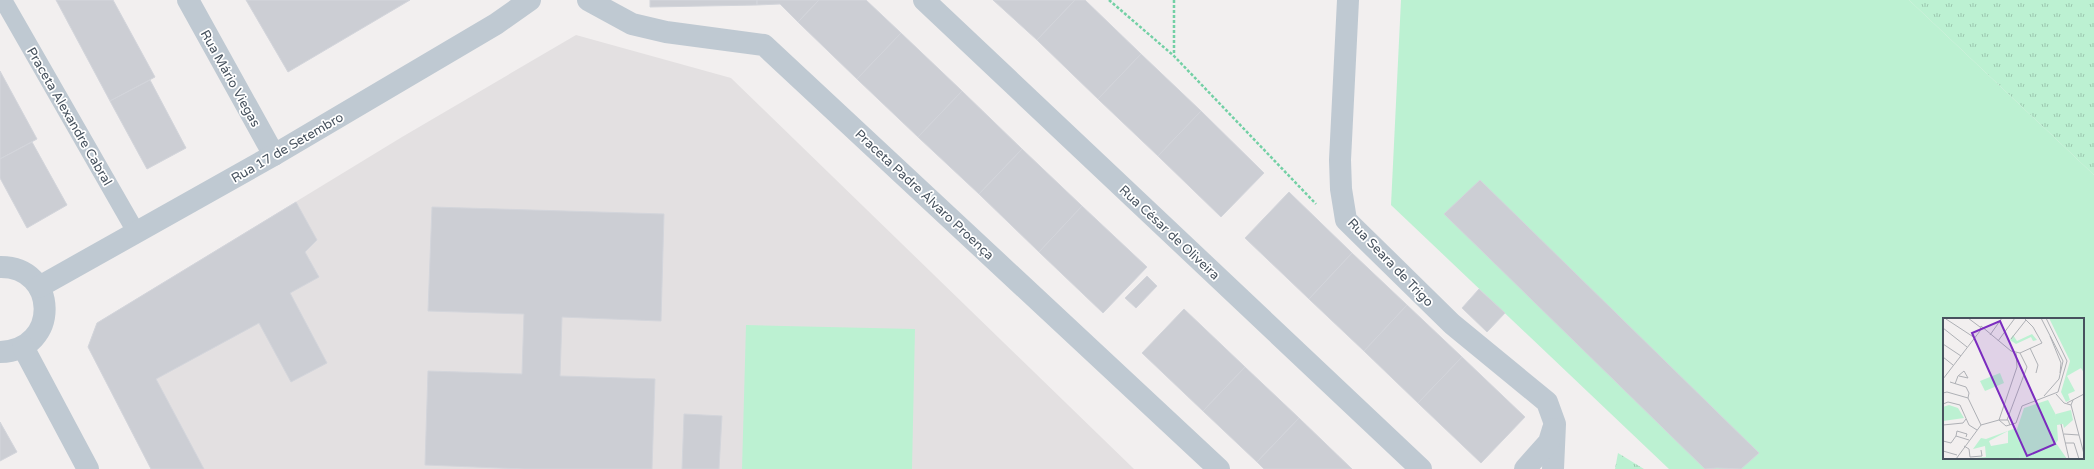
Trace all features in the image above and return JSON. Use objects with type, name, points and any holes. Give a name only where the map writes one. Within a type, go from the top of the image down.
[{"type":"street","name":"Praceta Alexandre Cabral","points":[[3,0],[136,232]]},
{"type":"street","name":"Rua Mário Viegas","points":[[188,0],[274,155]]},
{"type":"street","name":"Rua 17 de Setembro","points":[[39,287],[274,155],[496,24],[530,0]]},
{"type":"street","name":"Praceta Padre Álvaro Proença","points":[[588,0],[632,24],[666,32],[764,45],[1219,469]]},
{"type":"street","name":"Rua César de Oliveira","points":[[924,0],[1421,467]]},
{"type":"street","name":"Rua Seara de Trigo","points":[[1348,0],[1340,160],[1341,189],[1346,220],[1452,324],[1546,402],[1555,424],[1553,469]]},
{"type":"street","points":[[0,267],[20,271],[39,287],[44,300],[45,314],[42,327],[34,339],[23,347],[10,352],[0,352]]},
{"type":"street","points":[[23,347],[83,467]]},
{"type":"street","points":[[1525,469],[1549,442],[1555,424]]},
{"type":"path","points":[[1109,0],[1174,56],[1315,203],[1346,220]]},
{"type":"path","points":[[1174,0],[1174,56]]},
{"type":"shaded area","points":[[576,35],[731,78],[1134,469],[151,469],[88,347],[97,323],[402,137]]},
{"type":"green space","points":[[1401,0],[1909,0],[2094,175],[2094,469],[1669,469],[1391,205]]},
{"type":"green space","points":[[1909,0],[2094,0],[2094,175]]},
{"type":"green space","points":[[746,325],[915,329],[912,469],[742,469]]},
{"type":"green space","points":[[1618,453],[1644,469],[1615,469]]},
{"type":"building","points":[[56,0],[113,0],[155,77],[110,101]]},
{"type":"building","points":[[246,0],[410,0],[288,72]]},
{"type":"building","points":[[650,0],[757,0],[757,5],[650,7]]},
{"type":"building","points":[[757,0],[819,0],[798,22],[780,4],[757,5]]},
{"type":"building","points":[[819,0],[866,0],[901,33],[857,79],[798,22]]},
{"type":"building","points":[[993,0],[1075,0],[1037,40]]},
{"type":"building","points":[[1075,0],[1085,0],[1141,54],[1098,99],[1037,40]]},
{"type":"building","points":[[901,33],[962,91],[918,137],[857,79]]},
{"type":"building","points":[[1141,54],[1201,111],[1158,156],[1098,99]]},
{"type":"building","points":[[0,71],[37,139],[0,159]]},
{"type":"building","points":[[150,80],[186,148],[147,169],[110,101]]},
{"type":"building","points":[[962,91],[1022,149],[979,194],[918,137]]},
{"type":"building","points":[[1201,111],[1264,173],[1221,217],[1158,156]]},
{"type":"building","points":[[32,142],[67,205],[27,228],[0,178],[0,159]]},
{"type":"building","points":[[1022,149],[1082,206],[1039,252],[979,194]]},
{"type":"building","points":[[1480,180],[1759,453],[1741,469],[1705,469],[1444,214]]},
{"type":"building","points":[[1289,192],[1352,253],[1309,299],[1245,238]]},
{"type":"building","points":[[296,202],[317,240],[305,252],[319,277],[290,293],[327,363],[291,382],[259,323],[156,379],[204,469],[151,469],[88,347],[97,323]]},
{"type":"building","points":[[1082,206],[1147,267],[1103,313],[1039,252]]},
{"type":"building","points":[[432,207],[664,214],[661,321],[562,317],[560,376],[655,379],[652,469],[524,469],[425,465],[428,371],[522,374],[524,314],[428,311]]},
{"type":"building","points":[[1352,253],[1407,305],[1364,351],[1309,299]]},
{"type":"building","points":[[1147,276],[1157,286],[1136,308],[1125,298]]},
{"type":"building","points":[[1479,289],[1505,313],[1487,332],[1462,308]]},
{"type":"building","points":[[1407,305],[1462,357],[1418,403],[1364,351]]},
{"type":"building","points":[[1184,309],[1245,367],[1203,411],[1142,353]]},
{"type":"building","points":[[1462,357],[1525,417],[1481,463],[1418,403]]},
{"type":"building","points":[[1245,367],[1299,418],[1257,462],[1203,411]]},
{"type":"building","points":[[684,414],[722,416],[719,469],[682,469]]},
{"type":"building","points":[[1299,418],[1352,469],[1264,469],[1257,462]]},
{"type":"building","points":[[0,422],[17,452],[0,461]]}]
